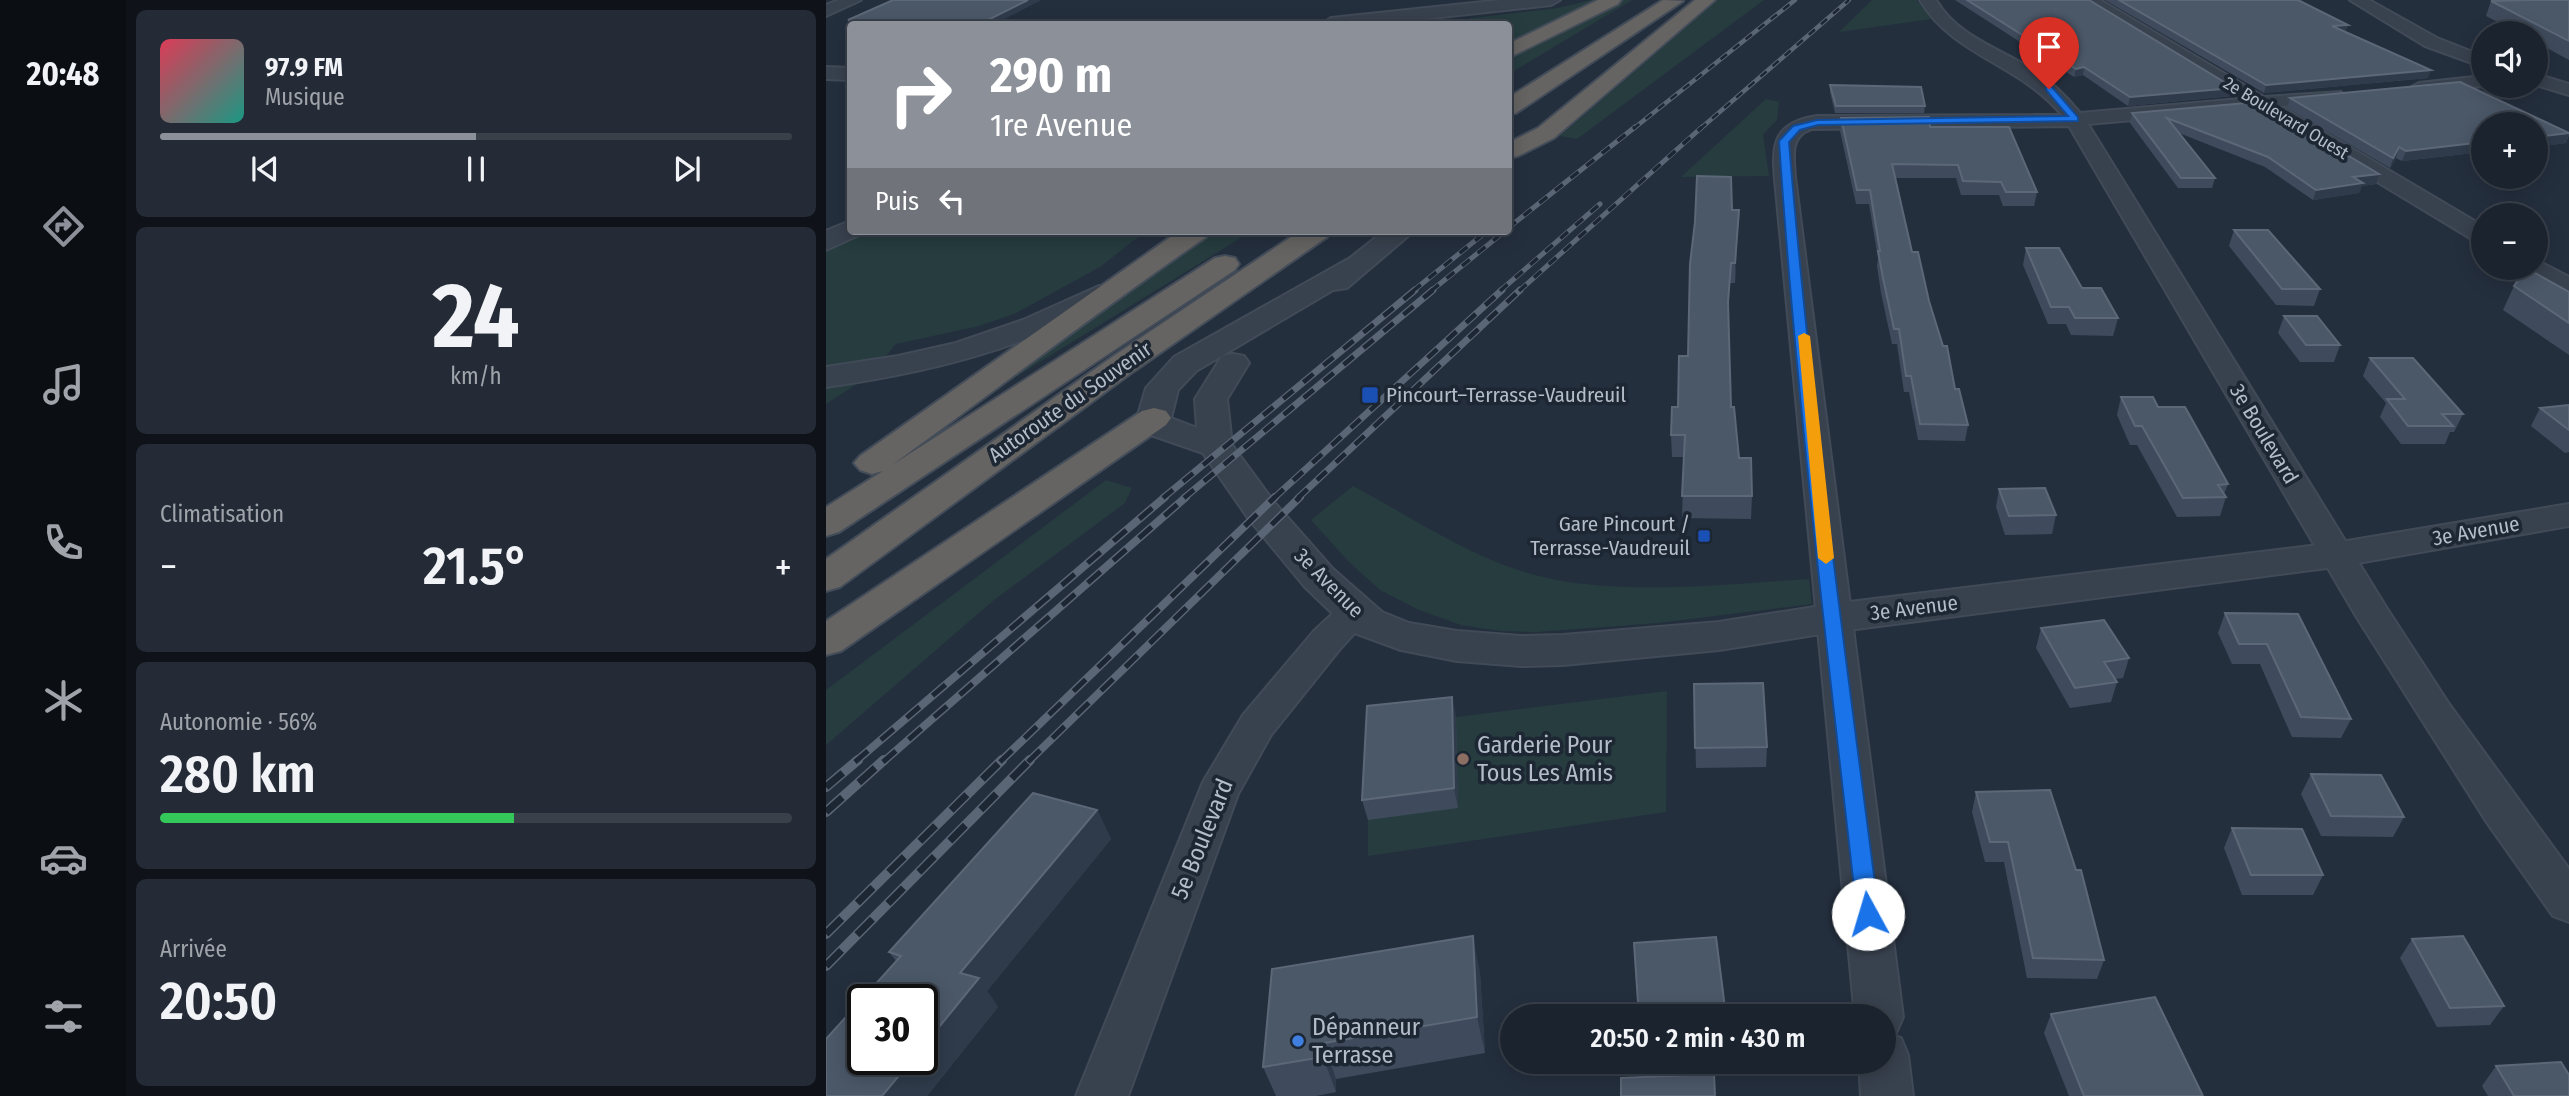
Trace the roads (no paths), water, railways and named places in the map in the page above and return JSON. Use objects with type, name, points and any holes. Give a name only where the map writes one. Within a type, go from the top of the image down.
[{"type":"highway","points":[[1512,50],[1612,0]]},
{"type":"highway","points":[[1512,85],[1648,0]]},
{"type":"highway","points":[[1512,105],[1676,0]]},
{"type":"highway","points":[[1512,150],[1546,134],[1706,0]]},
{"type":"highway","points":[[826,498],[1116,286],[1191,235]]},
{"type":"highway","name":"Autoroute du Souvenir","points":[[826,524],[1089,350],[1271,235]]},
{"type":"highway","name":"Autoroute du Souvenir","points":[[826,578],[1132,358],[1312,235]]},
{"type":"highway","points":[[826,641],[1154,418]]},
{"type":"street","points":[[826,11],[853,0]]},
{"type":"street","points":[[1358,21],[1551,0]]},
{"type":"street","points":[[1428,21],[1518,12],[1580,0]]},
{"type":"street","name":"3e Boulevard","points":[[1928,0],[1935,13],[1956,32],[2040,82],[2056,95],[2075,119],[2335,555],[2440,724],[2569,903]]},
{"type":"street","name":"2e Boulevard Ouest","points":[[2089,0],[2471,229]]},
{"type":"street","points":[[2358,0],[2418,35],[2471,57]]},
{"type":"street","points":[[826,61],[847,62]]},
{"type":"street","points":[[826,73],[847,74]]},
{"type":"street","points":[[2548,79],[2569,78]]},
{"type":"street","points":[[2404,89],[2471,82]]},
{"type":"street","points":[[2548,83],[2569,90]]},
{"type":"street","points":[[1878,1004],[1833,618],[1784,149],[1787,136],[1803,125],[1825,122],[2075,119],[2351,94]]},
{"type":"street","points":[[826,224],[847,214]]},
{"type":"street","points":[[826,242],[847,231]]},
{"type":"street","points":[[1154,418],[1163,388],[1185,364],[1355,265],[1396,235]]},
{"type":"street","points":[[1154,418],[1300,318],[1355,265]]},
{"type":"street","points":[[2548,274],[2569,287]]},
{"type":"street","points":[[826,377],[916,363],[982,347],[1048,322],[1116,286]]},
{"type":"street","points":[[1154,418],[1160,427],[1215,446],[1211,399],[1233,363]]},
{"type":"street","name":"3e Avenue","points":[[1215,446],[1261,510],[1319,578],[1355,613],[1379,629],[1401,636],[1457,646],[1521,651],[1628,646],[1719,636],[1833,618],[2335,555],[2569,515]]},
{"type":"street","name":"5e Boulevard","points":[[1102,1096],[1202,833],[1228,775],[1257,725],[1315,654],[1355,613]]},
{"type":"street","points":[[1885,1074],[1887,1096]]},
{"type":"railway","points":[[1633,129],[1795,0]]},
{"type":"railway","points":[[1700,129],[1849,0]]},
{"type":"railway","points":[[1512,225],[1635,127]]},
{"type":"railway","points":[[1519,291],[1702,127]]},
{"type":"railway","points":[[1500,291],[1600,204]]},
{"type":"railway","points":[[1413,291],[1482,235]]},
{"type":"railway","points":[[1431,291],[1500,235]]},
{"type":"railway","points":[[1163,498],[1415,290]]},
{"type":"railway","points":[[1184,498],[1433,290]]},
{"type":"railway","points":[[1274,498],[1502,290]]},
{"type":"railway","points":[[1298,498],[1520,290]]},
{"type":"railway","points":[[855,762],[1165,497]]},
{"type":"railway","points":[[883,762],[1186,497]]},
{"type":"railway","points":[[1000,762],[1275,497]]},
{"type":"railway","points":[[1029,761],[1300,497]]},
{"type":"railway","points":[[826,787],[858,760]]},
{"type":"railway","points":[[826,812],[884,760]]},
{"type":"railway","points":[[826,934],[1002,760]]},
{"type":"railway","points":[[826,966],[1029,761]]},
{"type":"place","name":"Pincourt–Terrasse-Vaudreuil","points":[[1370,395]]},
{"type":"place","name":"Gare Pincourt / Terrasse-Vaudreuil","points":[[1704,536]]},
{"type":"place","name":"Garderie Pour Tous Les Amis","points":[[1463,759]]},
{"type":"place","name":"Dépanneur Terrasse","points":[[1298,1041]]}]
